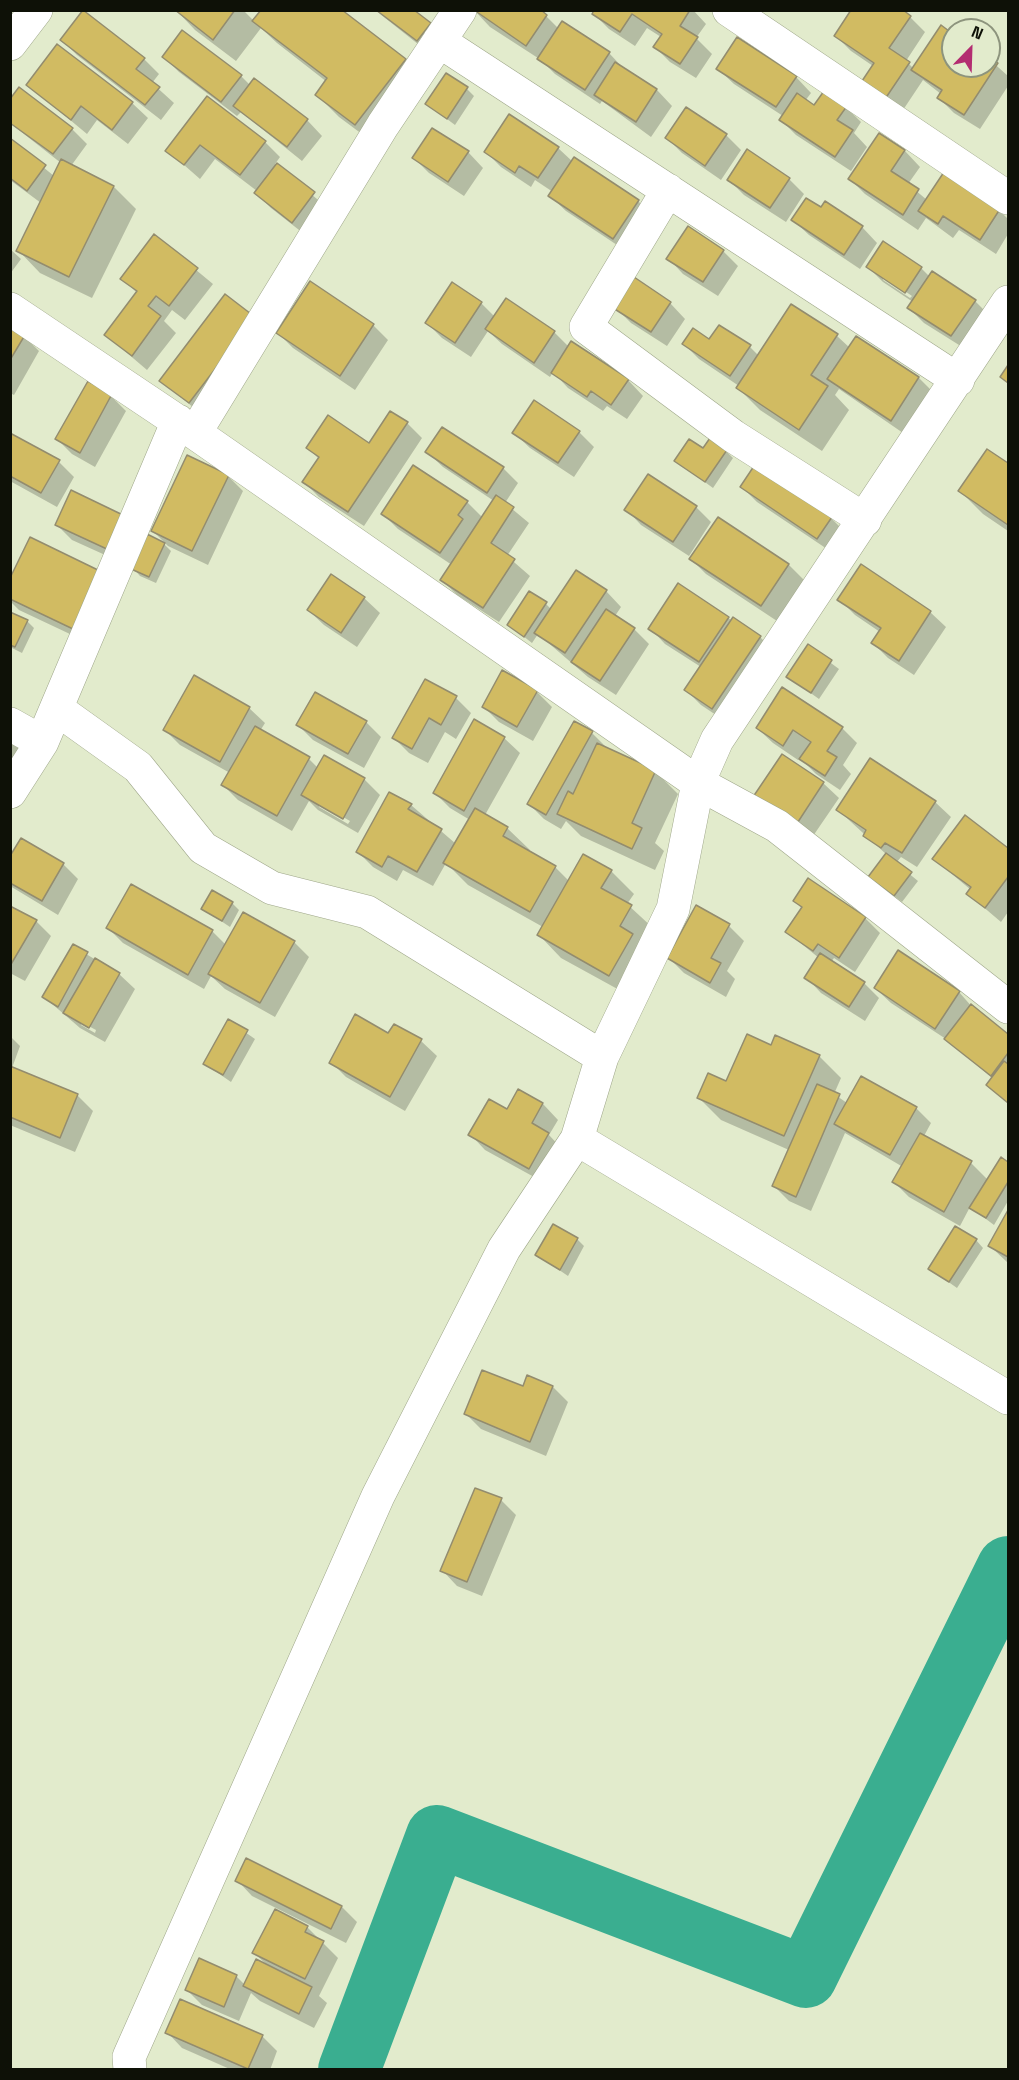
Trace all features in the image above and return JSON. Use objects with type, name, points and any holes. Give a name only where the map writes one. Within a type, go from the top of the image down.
[{"type":"main road","points":[[10,44],[36,10]]},
{"type":"main road","points":[[10,792],[42,742],[186,427],[460,10]]},
{"type":"main road","points":[[729,10],[1008,198]]},
{"type":"main road","points":[[439,41],[958,380]]},
{"type":"main road","points":[[668,190],[586,327],[734,436],[864,520]]},
{"type":"main road","points":[[130,2070],[129,2057],[378,1496],[504,1249],[577,1139],[602,1057],[673,909],[698,783],[717,740],[1008,302]]},
{"type":"main road","points":[[10,309],[186,427],[698,783],[777,826],[1008,1007]]},
{"type":"main road","points":[[57,710],[138,767],[203,848],[272,888],[367,912],[602,1057]]},
{"type":"main road","points":[[10,724],[42,742]]},
{"type":"main road","points":[[577,1139],[1008,1398]]},
{"type":"building","points":[[83,10],[145,58],[136,69],[160,87],[145,105],[60,40]]},
{"type":"building","points":[[175,10],[235,10],[213,40]]},
{"type":"building","points":[[261,10],[342,10],[406,59],[355,125],[315,95],[327,78],[252,21]]},
{"type":"building","points":[[376,10],[414,10],[431,23],[417,41]]},
{"type":"building","points":[[474,10],[541,10],[547,15],[526,46]]},
{"type":"building","points":[[594,10],[690,10],[680,26],[698,37],[680,64],[653,47],[662,34],[632,14],[620,32],[592,14]]},
{"type":"building","points":[[851,10],[903,10],[911,16],[889,48],[910,62],[883,102],[858,87],[874,63],[834,36]]},
{"type":"building","points":[[562,21],[610,52],[585,90],[537,59]]},
{"type":"building","points":[[941,25],[941,78],[988,78],[964,115],[937,98],[942,90],[911,70]]},
{"type":"building","points":[[182,30],[242,75],[221,102],[162,57]]},
{"type":"building","points":[[737,37],[797,76],[776,107],[716,69]]},
{"type":"building","points":[[57,44],[133,102],[112,130],[81,106],[71,120],[26,85]]},
{"type":"building","points":[[615,62],[657,89],[636,122],[594,95]]},
{"type":"building","points":[[446,73],[468,87],[447,119],[425,104]]},
{"type":"building","points":[[254,78],[308,119],[287,147],[233,106]]},
{"type":"building","points":[[19,87],[73,128],[53,154],[10,123],[10,99]]},
{"type":"building","points":[[824,91],[847,106],[837,120],[853,130],[835,157],[779,120],[797,93],[814,105]]},
{"type":"building","points":[[207,96],[266,141],[240,175],[200,145],[184,165],[165,151]]},
{"type":"building","points":[[686,107],[727,134],[705,166],[665,138]]},
{"type":"building","points":[[509,114],[559,147],[538,178],[519,166],[515,173],[484,152]]},
{"type":"building","points":[[432,128],[469,151],[448,182],[412,158]]},
{"type":"building","points":[[879,133],[905,150],[891,171],[919,189],[903,215],[848,179]]},
{"type":"building","points":[[10,138],[46,165],[27,191],[10,178]]},
{"type":"building","points":[[747,149],[790,178],[770,208],[727,180]]},
{"type":"building","points":[[574,157],[639,200],[613,239],[548,196]]},
{"type":"building","points":[[61,159],[114,186],[69,277],[16,251]]},
{"type":"building","points":[[277,163],[315,192],[292,223],[254,193]]},
{"type":"building","points":[[944,172],[1000,209],[980,240],[943,216],[938,224],[918,211]]},
{"type":"building","points":[[806,198],[821,207],[825,201],[863,226],[844,255],[791,220]]},
{"type":"building","points":[[688,226],[724,250],[703,282],[666,259]]},
{"type":"building","points":[[154,234],[198,268],[169,306],[156,296],[148,306],[161,316],[132,356],[104,335],[137,291],[120,279]]},
{"type":"building","points":[[883,241],[922,267],[905,293],[866,267]]},
{"type":"building","points":[[932,271],[976,300],[951,336],[907,308]]},
{"type":"building","points":[[634,277],[671,302],[651,332],[613,308]]},
{"type":"building","points":[[310,281],[374,324],[340,376],[276,333]]},
{"type":"building","points":[[452,282],[482,302],[455,343],[425,323]]},
{"type":"building","points":[[225,294],[255,317],[189,403],[159,381]]},
{"type":"building","points":[[506,298],[555,331],[534,363],[485,329]]},
{"type":"building","points":[[791,304],[838,334],[811,375],[828,386],[799,430],[736,388]]},
{"type":"building","points":[[719,325],[751,345],[730,376],[682,344],[693,328],[709,339]]},
{"type":"building","points":[[10,327],[25,335],[10,360]]},
{"type":"building","points":[[856,336],[919,377],[891,421],[827,379]]},
{"type":"building","points":[[571,341],[629,379],[611,405],[591,391],[587,397],[551,373]]},
{"type":"building","points":[[1008,365],[1008,383],[1000,377]]},
{"type":"building","points":[[88,381],[112,394],[80,453],[55,439]]},
{"type":"building","points":[[534,400],[580,431],[558,463],[512,433]]},
{"type":"building","points":[[390,411],[408,422],[348,512],[302,482],[319,457],[306,448],[328,415],[369,443]]},
{"type":"building","points":[[442,427],[504,467],[487,493],[425,452]]},
{"type":"building","points":[[10,433],[60,460],[41,493],[10,476]]},
{"type":"building","points":[[710,438],[727,450],[705,482],[674,461],[689,439],[703,448]]},
{"type":"building","points":[[987,449],[1008,463],[1008,525],[958,491]]},
{"type":"building","points":[[187,455],[229,475],[192,551],[151,531]]},
{"type":"building","points":[[413,465],[468,501],[458,515],[463,519],[440,553],[381,514]]},
{"type":"building","points":[[754,466],[832,517],[817,539],[740,487]]},
{"type":"building","points":[[648,474],[697,506],[673,542],[624,510]]},
{"type":"building","points":[[71,490],[125,516],[109,550],[55,525]]},
{"type":"building","points":[[496,495],[514,507],[491,543],[515,559],[483,608],[440,580]]},
{"type":"building","points":[[718,517],[789,564],[761,606],[689,559]]},
{"type":"building","points":[[147,534],[165,543],[149,577],[131,569]]},
{"type":"building","points":[[30,537],[100,571],[73,629],[10,599],[10,578]]},
{"type":"building","points":[[861,564],[931,611],[899,661],[871,643],[881,628],[837,600]]},
{"type":"building","points":[[576,570],[607,590],[565,653],[534,633]]},
{"type":"building","points":[[331,574],[365,597],[341,633],[307,610]]},
{"type":"building","points":[[678,583],[729,617],[699,662],[648,629]]},
{"type":"building","points":[[529,591],[547,602],[524,637],[507,625]]},
{"type":"building","points":[[606,609],[635,628],[600,681],[571,662]]},
{"type":"building","points":[[10,612],[28,620],[15,647],[10,645]]},
{"type":"building","points":[[733,617],[761,636],[712,709],[684,690]]},
{"type":"building","points":[[808,644],[832,660],[811,693],[786,677]]},
{"type":"building","points":[[502,670],[538,690],[517,727],[482,707]]},
{"type":"building","points":[[194,675],[250,707],[220,762],[163,730]]},
{"type":"building","points":[[425,679],[457,696],[441,725],[429,718],[412,749],[392,738]]},
{"type":"building","points":[[782,687],[843,727],[827,751],[837,757],[825,776],[799,759],[811,742],[793,730],[783,746],[756,728]]},
{"type":"building","points":[[315,692],[367,721],[348,754],[296,725]]},
{"type":"building","points":[[474,719],[505,737],[464,811],[433,793]]},
{"type":"building","points":[[574,721],[593,731],[546,815],[527,804]]},
{"type":"building","points":[[255,726],[310,757],[277,816],[221,785]]},
{"type":"building","points":[[597,743],[656,770],[632,823],[642,828],[632,849],[557,814],[568,791],[573,794]]},
{"type":"building","points":[[782,754],[824,782],[796,825],[753,797]]},
{"type":"building","points":[[324,755],[365,778],[343,819],[301,795]]},
{"type":"building","points":[[870,758],[936,801],[902,853],[885,843],[881,848],[863,836],[866,830],[836,810]]},
{"type":"building","points":[[389,792],[412,804],[408,809],[442,829],[417,872],[388,856],[382,867],[356,852]]},
{"type":"building","points":[[475,808],[508,827],[503,836],[556,866],[530,912],[443,863]]},
{"type":"building","points":[[965,815],[1008,848],[1008,877],[985,908],[966,894],[971,887],[932,859]]},
{"type":"building","points":[[21,838],[64,863],[42,901],[10,883],[10,856]]},
{"type":"building","points":[[886,853],[912,872],[894,896],[868,877]]},
{"type":"building","points":[[583,854],[612,870],[601,888],[632,905],[620,926],[633,934],[609,976],[537,935]]},
{"type":"building","points":[[808,878],[866,917],[839,958],[818,944],[813,951],[785,932],[802,907],[793,901]]},
{"type":"building","points":[[131,884],[213,930],[188,975],[106,928]]},
{"type":"building","points":[[212,890],[233,902],[222,921],[201,909]]},
{"type":"building","points":[[696,905],[730,924],[711,958],[721,963],[710,983],[667,958]]},
{"type":"building","points":[[10,906],[37,920],[10,966]]},
{"type":"building","points":[[243,912],[295,941],[260,1003],[208,974]]},
{"type":"building","points":[[73,944],[88,952],[58,1007],[42,997]]},
{"type":"building","points":[[898,950],[960,991],[935,1029],[874,988]]},
{"type":"building","points":[[820,953],[865,982],[849,1007],[804,978]]},
{"type":"building","points":[[95,958],[120,973],[89,1028],[63,1013]]},
{"type":"building","points":[[971,1004],[1008,1034],[1008,1053],[991,1076],[944,1039]]},
{"type":"building","points":[[355,1014],[388,1033],[394,1024],[422,1039],[390,1097],[329,1063]]},
{"type":"building","points":[[228,1019],[248,1030],[223,1075],[203,1064]]},
{"type":"building","points":[[747,1034],[771,1045],[775,1035],[820,1055],[784,1136],[697,1098],[708,1073],[726,1081]]},
{"type":"building","points":[[1004,1061],[1008,1064],[1008,1103],[986,1085]]},
{"type":"building","points":[[10,1066],[78,1094],[60,1138],[10,1117]]},
{"type":"building","points":[[861,1076],[917,1107],[890,1155],[834,1124]]},
{"type":"building","points":[[817,1084],[840,1094],[796,1197],[772,1186]]},
{"type":"building","points":[[518,1089],[543,1103],[532,1123],[549,1133],[529,1169],[468,1135],[489,1099],[507,1109]]},
{"type":"building","points":[[920,1133],[972,1161],[944,1212],[892,1182]]},
{"type":"building","points":[[1001,1157],[1008,1162],[1008,1182],[986,1218],[969,1208]]},
{"type":"building","points":[[1008,1210],[1008,1257],[988,1246]]},
{"type":"building","points":[[553,1224],[578,1238],[560,1270],[535,1255]]},
{"type":"building","points":[[955,1226],[977,1239],[949,1282],[928,1269]]},
{"type":"building","points":[[482,1370],[523,1386],[527,1375],[553,1386],[530,1442],[464,1414]]},
{"type":"building","points":[[475,1488],[502,1498],[467,1582],[440,1571]]},
{"type":"building","points":[[246,1858],[342,1906],[331,1929],[235,1881]]},
{"type":"building","points":[[275,1909],[308,1926],[305,1932],[324,1941],[305,1979],[252,1953]]},
{"type":"building","points":[[199,1958],[237,1975],[224,2007],[185,1990]]},
{"type":"building","points":[[256,1959],[312,1987],[299,2014],[243,1986]]},
{"type":"building","points":[[180,1999],[263,2035],[248,2069],[165,2033]]},
{"type":"waterway","points":[[349,2070],[437,1836],[806,1977],[1008,1567]]}]
